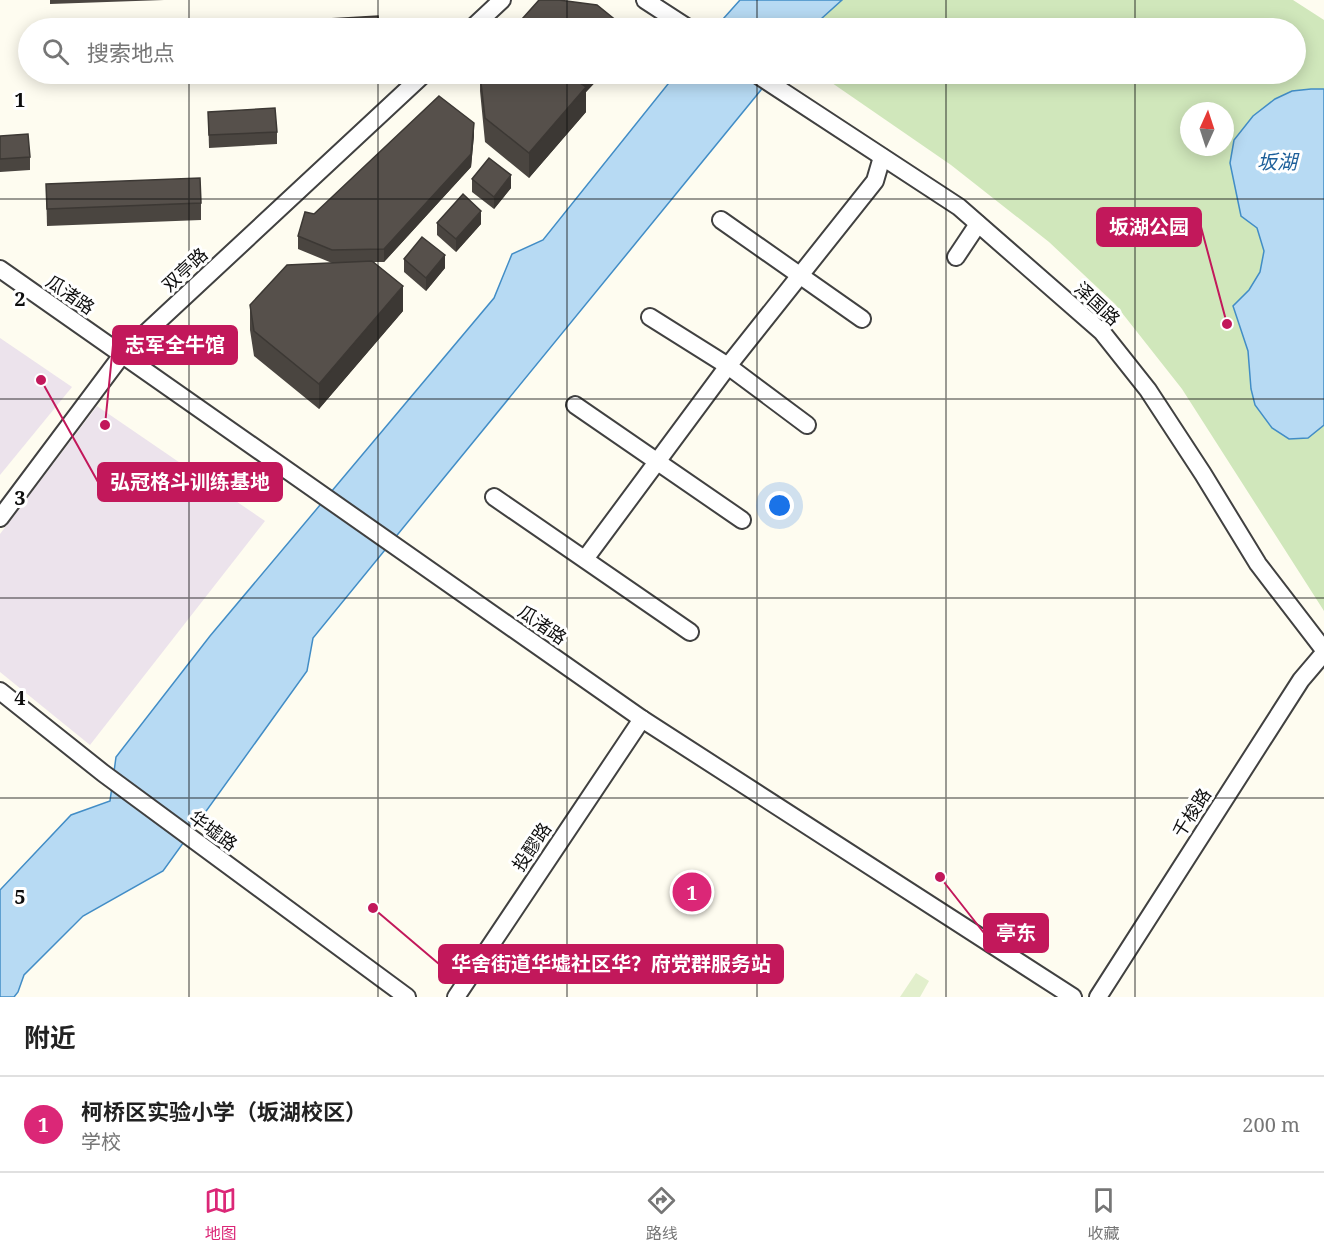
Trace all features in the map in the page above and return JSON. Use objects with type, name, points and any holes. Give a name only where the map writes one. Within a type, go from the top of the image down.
[{"type":"street","points":[[483,18],[502,0]]},
{"type":"street","points":[[645,0],[673,18]]},
{"type":"street","name":"双亭路","points":[[0,518],[122,356],[413,84]]},
{"type":"street","name":"泽国路","points":[[771,84],[959,207],[1101,332],[1148,390],[1258,564],[1324,652]]},
{"type":"street","points":[[585,559],[728,366],[875,181],[882,157]]},
{"type":"street","points":[[721,220],[862,319]]},
{"type":"street","points":[[956,257],[978,224]]},
{"type":"street","name":"瓜渚路","points":[[0,269],[642,719],[1073,997]]},
{"type":"street","points":[[650,317],[728,366],[807,425]]},
{"type":"street","points":[[574,405],[742,520]]},
{"type":"street","points":[[494,497],[690,632]]},
{"type":"street","name":"千梭路","points":[[1098,997],[1301,680],[1324,652]]},
{"type":"street","name":"华墟路","points":[[0,691],[103,773],[406,997]]},
{"type":"street","name":"投醪路","points":[[456,997],[642,719]]},
{"type":"shaded area","points":[[0,338],[72,387],[0,475]]},
{"type":"shaded area","points":[[97,406],[265,521],[90,745],[0,672],[0,534]]},
{"type":"green space","points":[[842,0],[1293,0],[1324,20],[1324,611],[1182,389],[1115,304],[1049,242],[951,165],[834,84],[1306,84],[1306,18],[822,18]]},
{"type":"green space","points":[[916,973],[929,981],[920,997],[900,997]]},
{"type":"water","points":[[740,0],[842,0],[822,18],[724,18]]},
{"type":"water","points":[[668,84],[766,84],[313,638],[307,671],[163,871],[83,916],[24,975],[14,997],[0,997],[0,890],[71,815],[110,801],[116,757],[210,636],[494,298],[512,254],[543,240]]},
{"type":"water","name":"坂湖","points":[[1324,89],[1324,425],[1308,438],[1289,439],[1272,428],[1255,405],[1251,389],[1248,351],[1233,306],[1249,290],[1260,272],[1264,251],[1257,228],[1241,216],[1230,163],[1231,156],[1234,156],[1234,140],[1253,116],[1275,99],[1292,91]]},
{"type":"building","points":[[539,0],[559,0],[597,5],[613,18],[523,18]]},
{"type":"building","points":[[378,16],[378,18],[344,18]]},
{"type":"building","points":[[481,84],[582,84],[586,87],[529,153],[485,118]]},
{"type":"building","points":[[439,96],[474,123],[471,154],[384,249],[332,250],[298,236],[305,212],[314,214]]},
{"type":"building","points":[[275,108],[277,132],[209,135],[208,112]]},
{"type":"building","points":[[28,134],[30,157],[0,159],[0,136]]},
{"type":"building","points":[[489,158],[511,175],[494,197],[472,179]]},
{"type":"building","points":[[200,178],[201,203],[47,209],[46,184]]},
{"type":"building","points":[[463,194],[481,211],[456,239],[437,223]]},
{"type":"building","points":[[422,237],[445,255],[426,278],[404,259]]},
{"type":"building","points":[[372,261],[403,286],[319,384],[254,331],[250,305],[287,265]]},
{"type":"place","name":"坂湖公园","points":[[1227,324]]},
{"type":"place","name":"弘冠格斗训练基地","points":[[41,380]]},
{"type":"place","name":"志军全牛馆","points":[[105,425]]},
{"type":"place","name":"亭东","points":[[940,877]]},
{"type":"place","name":"柯桥区实验小学（坂湖校区）","points":[[692,892]]},
{"type":"place","name":"华舍街道华墟社区华？府党群服务站","points":[[373,908]]}]
